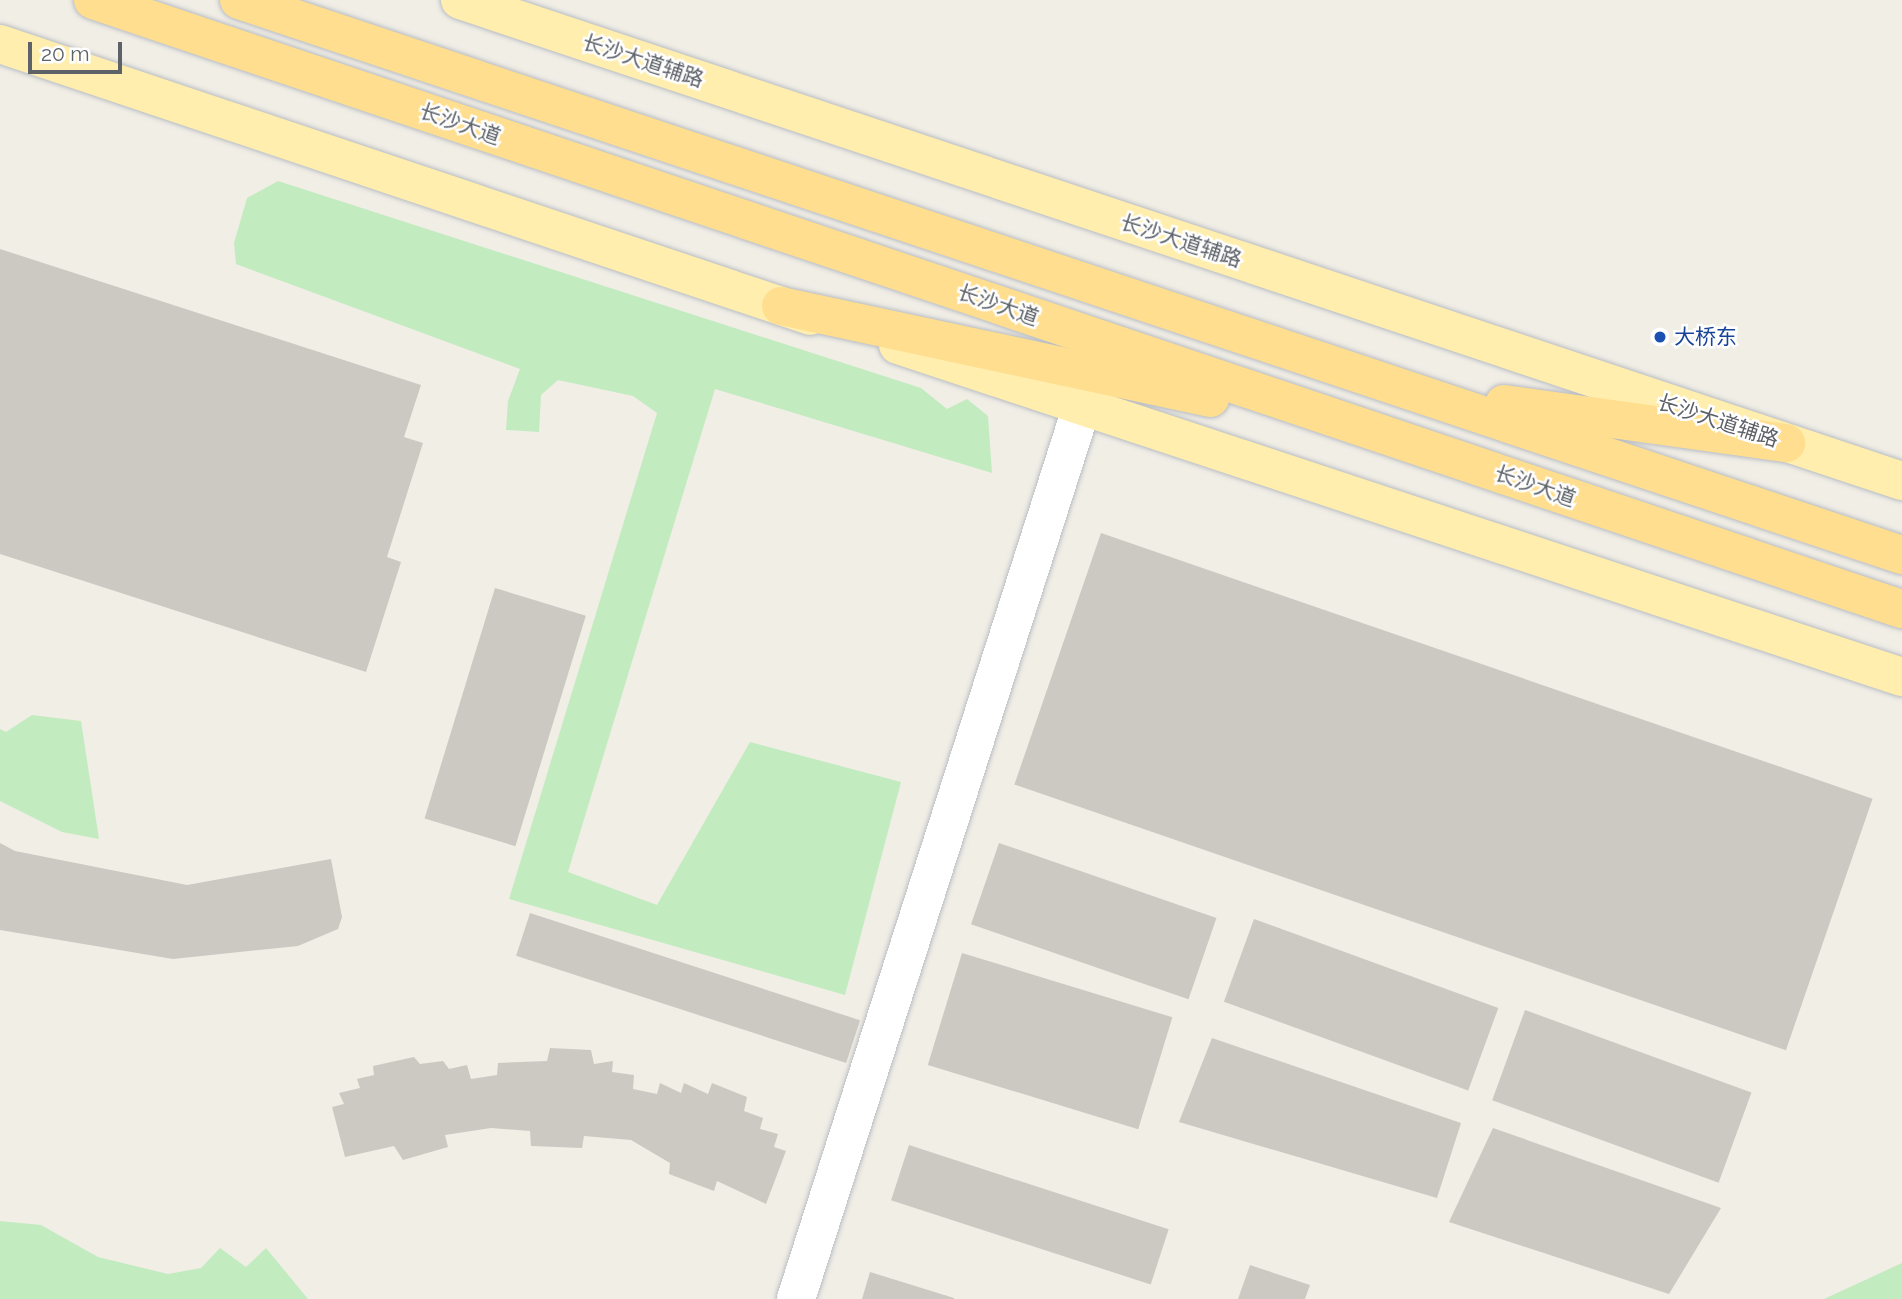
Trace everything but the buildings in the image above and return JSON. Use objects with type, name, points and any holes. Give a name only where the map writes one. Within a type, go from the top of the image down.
[{"type":"highway","name":"长沙大道","points":[[93,0],[1902,609]]},
{"type":"highway","points":[[239,0],[1902,555]]},
{"type":"highway","points":[[780,306],[1392,438]]},
{"type":"highway","points":[[1410,391],[1786,443]]},
{"type":"main road","name":"长沙大道辅路","points":[[460,0],[1902,481]]},
{"type":"main road","points":[[0,44],[780,306],[1902,677]]},
{"type":"street","points":[[796,1299],[1082,405]]},
{"type":"green space","points":[[278,181],[921,388],[947,409],[967,399],[988,416],[992,473],[715,389],[568,872],[657,905],[750,742],[901,782],[845,995],[509,899],[657,413],[633,396],[558,380],[541,395],[539,432],[506,430],[508,401],[520,369],[236,264],[234,243],[247,198]]},
{"type":"green space","points":[[32,715],[81,721],[99,839],[62,832],[0,801],[0,729],[6,732]]},
{"type":"green space","points":[[0,1221],[41,1225],[98,1257],[168,1274],[201,1268],[220,1248],[246,1267],[266,1248],[308,1299],[0,1299]]},
{"type":"green space","points":[[1902,1263],[1902,1299],[1824,1299]]},
{"type":"place","name":"大桥东","points":[[1660,337]]}]
